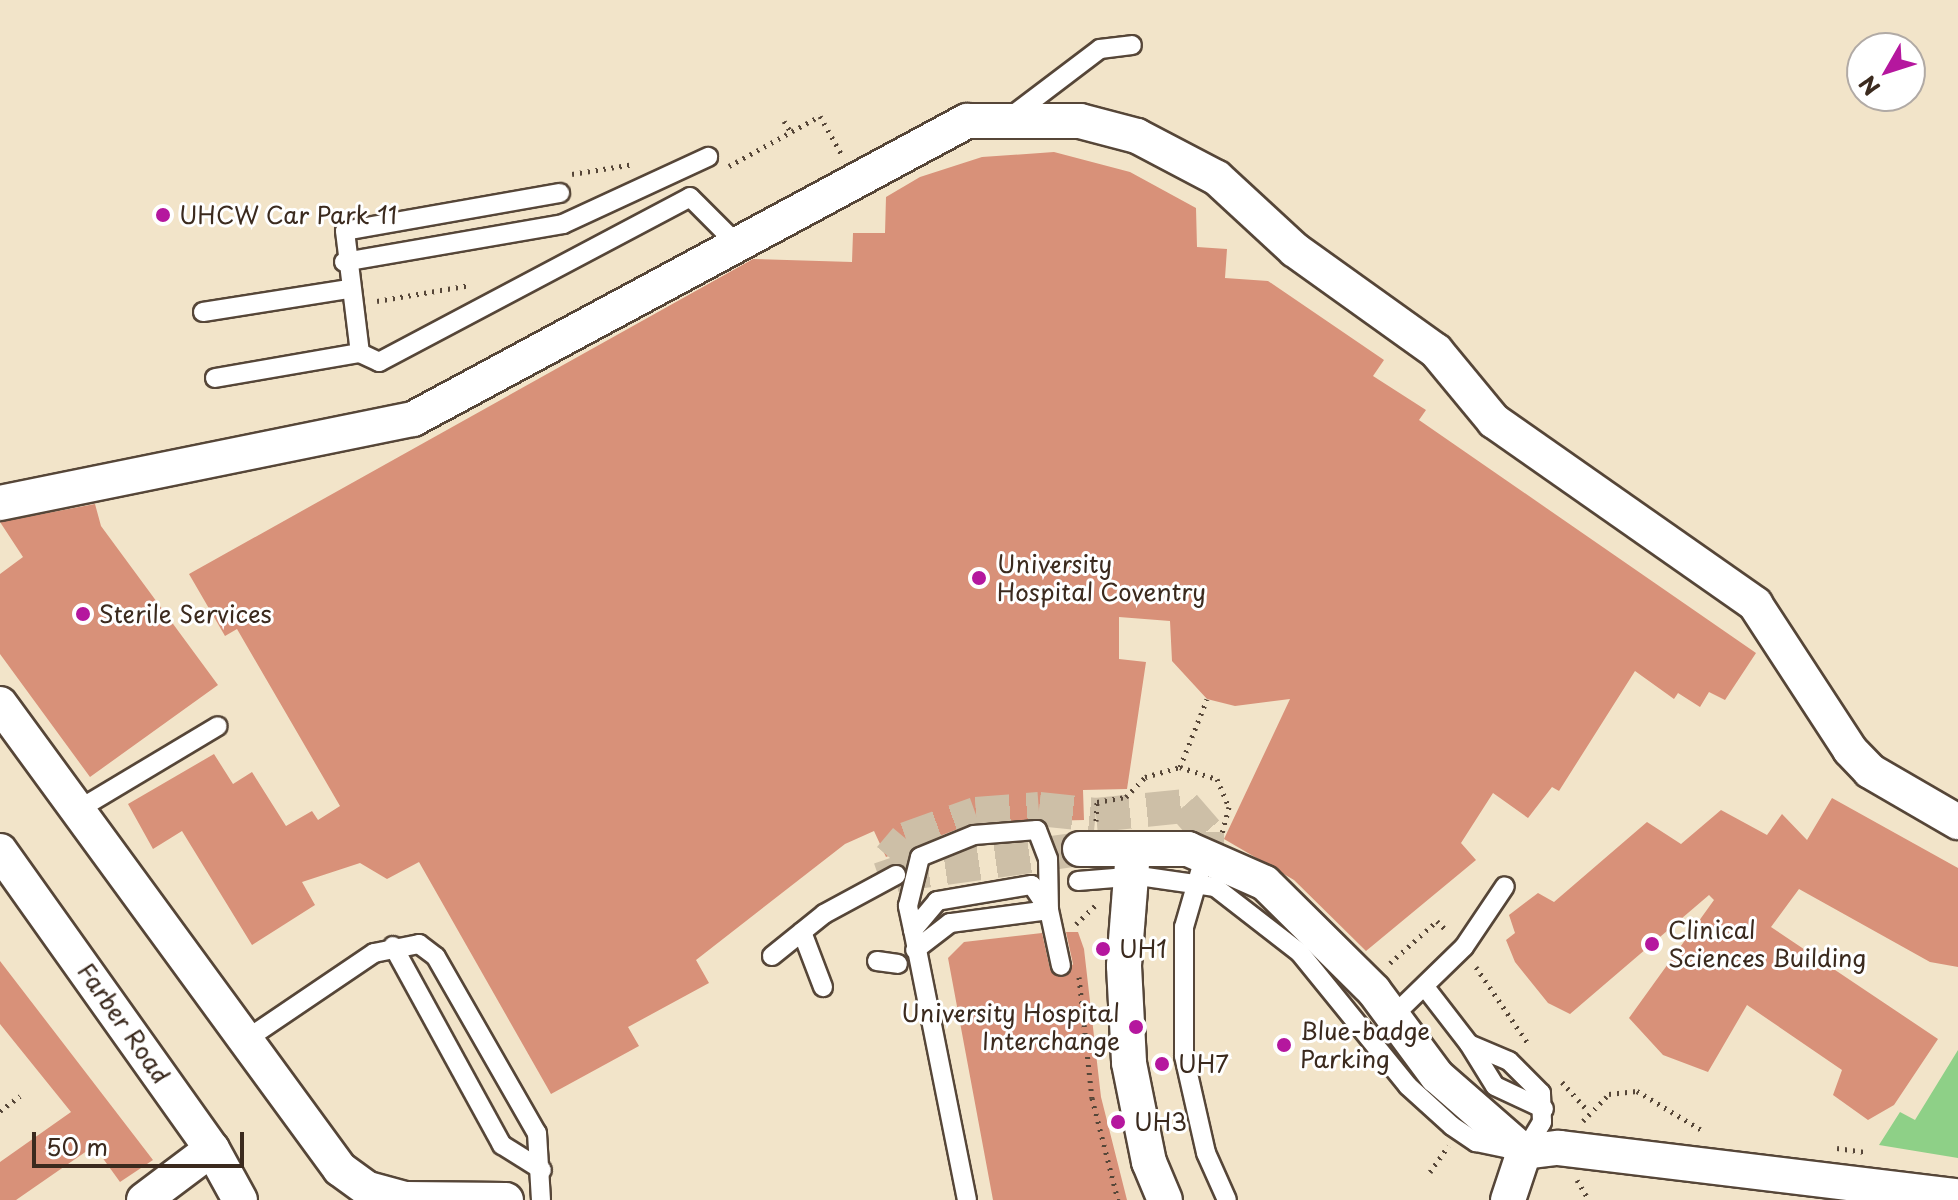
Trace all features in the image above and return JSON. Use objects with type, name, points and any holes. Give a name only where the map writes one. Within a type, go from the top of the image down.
[{"type":"street","points":[[0,503],[413,419],[734,241],[967,121],[1009,118],[1080,121],[1137,136],[1217,178],[1295,250],[1436,351],[1494,421],[1755,604],[1850,750],[1870,771],[1958,822]]},
{"type":"street","points":[[0,704],[340,1169],[368,1189],[406,1199],[506,1200]]},
{"type":"street","name":"Farber Road","points":[[0,851],[212,1149],[240,1200]]},
{"type":"street","points":[[1132,864],[1124,966],[1129,1063],[1149,1162],[1165,1200]]},
{"type":"street","points":[[1079,865],[1202,868],[1281,896],[1392,1017],[1462,1100],[1524,1152],[1559,1148],[1810,1175],[1958,1196]]},
{"type":"street","points":[[144,1200],[212,1149]]},
{"type":"street","points":[[1508,1200],[1524,1152]]},
{"type":"lane","points":[[1009,118],[1100,49],[1132,45]]},
{"type":"lane","points":[[342,254],[563,224],[708,157]]},
{"type":"lane","points":[[360,353],[342,254],[349,228],[560,193]]},
{"type":"lane","points":[[215,378],[360,353],[379,362],[690,197],[734,241]]},
{"type":"lane","points":[[203,312],[349,289]]},
{"type":"lane","points":[[76,811],[218,726]]},
{"type":"lane","points":[[967,1200],[908,906],[920,857],[974,835],[1037,830],[1048,859],[1049,910]]},
{"type":"lane","points":[[1202,868],[1234,881],[1285,921],[1345,980],[1420,1079],[1462,1100]]},
{"type":"lane","points":[[1202,868],[1300,953],[1408,1086],[1452,1126],[1476,1142],[1524,1152],[1544,1109]]},
{"type":"lane","points":[[1202,868],[1184,927],[1184,1056],[1206,1153],[1227,1200]]},
{"type":"lane","points":[[772,956],[802,932],[896,875]]},
{"type":"lane","points":[[913,930],[937,901],[1032,885],[1049,910],[1068,964]]},
{"type":"lane","points":[[1392,1017],[1464,947],[1505,886]]},
{"type":"lane","points":[[915,950],[950,923],[1049,910]]},
{"type":"lane","points":[[802,932],[823,987]]},
{"type":"lane","points":[[244,1041],[393,946],[419,944],[436,957],[537,1133],[542,1170],[541,1200]]},
{"type":"lane","points":[[393,946],[502,1145],[542,1170]]},
{"type":"lane","points":[[877,961],[898,964]]},
{"type":"lane","points":[[1425,987],[1469,1044],[1495,1086],[1544,1109]]},
{"type":"lane","points":[[1469,1044],[1527,1075],[1544,1109]]},
{"type":"path","points":[[784,121],[791,132]]},
{"type":"path","points":[[1180,767],[1207,699]]},
{"type":"path","points":[[1076,919],[1097,904]]},
{"type":"path","points":[[1464,947],[1533,1050]]},
{"type":"path","points":[[1068,964],[1092,1098],[1118,1200]]},
{"type":"path","points":[[1551,1071],[1588,1111],[1609,1094],[1637,1091],[1693,1129],[1722,1136]]},
{"type":"path","points":[[0,1111],[20,1096]]},
{"type":"path","points":[[1810,1175],[1879,1155]]},
{"type":"green space","points":[[1958,1050],[1958,1158],[1879,1145],[1900,1112],[1915,1120]]},
{"type":"building","points":[[1054,152],[1130,172],[1196,208],[1197,247],[1227,249],[1225,278],[1268,281],[1384,360],[1373,376],[1426,410],[1419,420],[1756,653],[1725,700],[1709,692],[1700,707],[1678,693],[1674,699],[1635,671],[1559,791],[1552,787],[1528,818],[1493,793],[1461,843],[1476,860],[1366,951],[1294,880],[1224,839],[1290,699],[1235,706],[1207,699],[1172,661],[1170,621],[1119,617],[1119,659],[1146,662],[1127,789],[1083,790],[1084,820],[973,823],[886,857],[874,831],[845,844],[696,960],[709,983],[628,1027],[639,1046],[551,1094],[419,862],[387,879],[360,863],[302,882],[315,905],[252,945],[182,831],[153,849],[128,804],[214,754],[233,784],[252,772],[286,826],[312,811],[318,820],[340,806],[237,629],[225,636],[189,574],[753,259],[852,262],[853,233],[885,233],[886,197],[920,177],[982,157]]},
{"type":"building","name":"Sterile Services","points":[[95,504],[101,526],[218,685],[90,777],[0,654],[0,574],[23,557],[0,522]]},
{"type":"building","name":"Clinical Sciences Building","points":[[1832,798],[1958,868],[1958,967],[1930,962],[1799,889],[1771,927],[1938,1039],[1894,1105],[1868,1120],[1833,1095],[1842,1070],[1747,1005],[1708,1072],[1663,1055],[1629,1018],[1714,900],[1709,895],[1570,1014],[1548,1003],[1515,962],[1506,940],[1515,933],[1509,915],[1538,893],[1554,902],[1647,822],[1681,844],[1721,810],[1767,835],[1782,814],[1807,840]]},
{"type":"building","points":[[1066,932],[1078,932],[1084,949],[1101,1097],[1127,1200],[993,1200],[948,958],[964,942],[1042,933],[1050,969],[1064,977],[1073,964]]},
{"type":"building","points":[[0,961],[153,1160],[120,1182],[94,1146],[16,1200],[0,1200],[0,1162],[71,1112],[0,1024]]},
{"type":"tunnel","points":[[1080,849],[896,875],[890,858],[906,839],[976,814],[1039,809],[1096,815],[1184,806],[1207,832],[1207,854]]},
{"type":"place","name":"UHCW Car Park 11","points":[[163,215]]},
{"type":"place","name":"University Hospital Coventry","points":[[979,578]]},
{"type":"place","name":"Sterile Services","points":[[83,614]]},
{"type":"place","name":"Clinical Sciences Building","points":[[1652,944]]},
{"type":"place","name":"UH1","points":[[1103,949]]},
{"type":"place","name":"University Hospital Interchange","points":[[1136,1027]]},
{"type":"place","name":"Blue-badge Parking","points":[[1284,1045]]},
{"type":"place","name":"UH7","points":[[1162,1064]]},
{"type":"place","name":"UH3","points":[[1118,1122]]}]
